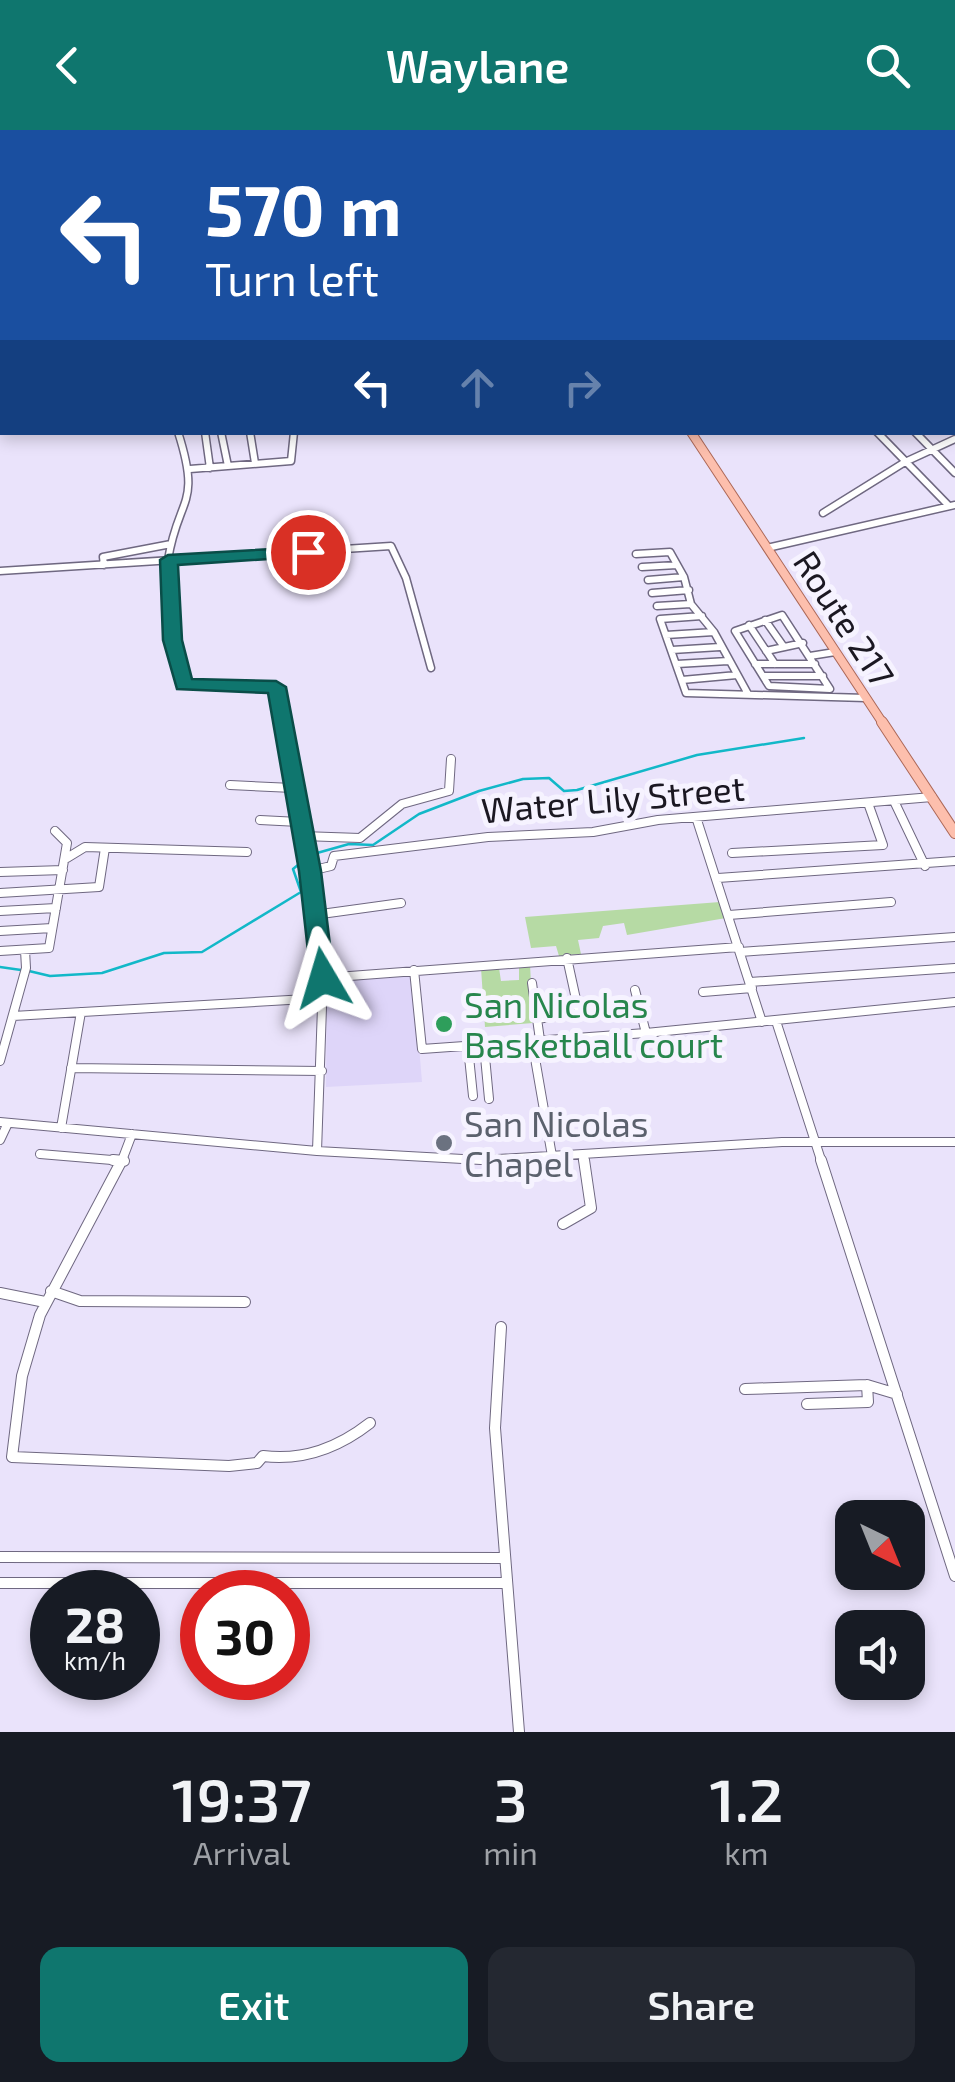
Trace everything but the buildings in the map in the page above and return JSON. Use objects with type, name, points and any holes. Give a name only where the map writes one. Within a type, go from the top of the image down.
[{"type":"main road","name":"Route 217","points":[[693,435],[955,832]]},
{"type":"street","points":[[179,435],[190,470],[189,503],[168,560],[172,640],[184,685],[276,687],[310,871],[323,978],[318,1151]]},
{"type":"street","points":[[205,435],[210,468]]},
{"type":"street","points":[[222,435],[228,466]]},
{"type":"street","points":[[250,435],[255,464]]},
{"type":"street","points":[[190,470],[293,460],[294,435]]},
{"type":"street","points":[[880,435],[952,505]]},
{"type":"street","points":[[918,435],[955,472]]},
{"type":"street","points":[[823,513],[905,462],[955,438]]},
{"type":"street","points":[[766,548],[952,505]]},
{"type":"street","points":[[104,565],[103,557],[171,544]]},
{"type":"street","points":[[0,572],[391,546],[406,578],[430,668]]},
{"type":"street","points":[[636,554],[670,552],[684,577],[690,604],[714,632],[748,694]]},
{"type":"street","points":[[642,567],[677,565]]},
{"type":"street","points":[[648,580],[684,577]]},
{"type":"street","points":[[652,593],[688,590]]},
{"type":"street","points":[[657,606],[690,604]]},
{"type":"street","points":[[782,615],[830,688],[772,688],[736,632],[764,620],[782,615]]},
{"type":"street","points":[[702,616],[660,620],[686,692],[866,698]]},
{"type":"street","points":[[764,620],[784,647]]},
{"type":"street","points":[[749,625],[774,664]]},
{"type":"street","points":[[666,636],[714,632]]},
{"type":"street","points":[[766,651],[803,644]]},
{"type":"street","points":[[672,650],[720,647]]},
{"type":"street","points":[[755,664],[811,658],[833,649]]},
{"type":"street","points":[[677,664],[728,661]]},
{"type":"street","points":[[682,680],[737,675]]},
{"type":"street","points":[[763,676],[823,676]]},
{"type":"street","points":[[302,836],[360,838],[402,804],[449,791],[450,759]]},
{"type":"street","points":[[230,785],[293,788]]},
{"type":"street","name":"Water Lily Street","points":[[310,871],[331,866],[334,856],[488,836],[600,832],[696,817],[932,797]]},
{"type":"street","points":[[894,801],[925,866]]},
{"type":"street","points":[[868,803],[892,868]]},
{"type":"street","points":[[696,817],[762,1022]]},
{"type":"street","points":[[260,820],[298,822]]},
{"type":"street","points":[[0,951],[49,948],[67,858],[67,843],[55,830]]},
{"type":"street","points":[[732,853],[882,845]]},
{"type":"street","points":[[67,858],[85,847],[247,852]]},
{"type":"street","points":[[0,892],[99,887],[105,848]]},
{"type":"street","points":[[718,878],[955,861]]},
{"type":"street","points":[[0,872],[63,870]]},
{"type":"street","points":[[314,916],[401,902]]},
{"type":"street","points":[[729,915],[891,902]]},
{"type":"street","points":[[0,911],[56,908]]},
{"type":"street","points":[[0,930],[52,928]]},
{"type":"street","points":[[323,978],[568,958],[955,937]]},
{"type":"street","points":[[0,1061],[30,950]]},
{"type":"street","points":[[537,1019],[578,1013],[568,958]]},
{"type":"street","points":[[703,992],[955,968]]},
{"type":"street","points":[[414,970],[422,1048],[468,1048],[646,1033],[955,1002]]},
{"type":"street","points":[[532,983],[552,1156]]},
{"type":"street","points":[[635,990],[646,1033]]},
{"type":"street","points":[[13,1016],[324,998]]},
{"type":"street","points":[[61,1128],[82,1012]]},
{"type":"street","points":[[776,1021],[955,1576]]},
{"type":"street","points":[[484,1046],[489,1100]]},
{"type":"street","points":[[468,1048],[474,1096]]},
{"type":"street","points":[[72,1068],[322,1071]]},
{"type":"street","points":[[0,1140],[4,1122],[318,1151],[481,1160],[815,1141],[955,1142]]},
{"type":"street","points":[[132,1134],[124,1161],[45,1302],[26,1366],[14,1458],[229,1466],[256,1463],[263,1456],[285,1461],[329,1450],[370,1423]]},
{"type":"street","points":[[40,1154],[124,1161]]},
{"type":"street","points":[[563,1224],[591,1208],[583,1154]]},
{"type":"street","points":[[51,1291],[80,1301],[245,1302]]},
{"type":"street","points":[[0,1293],[45,1302]]},
{"type":"street","points":[[229,1317],[230,1302]]},
{"type":"street","points":[[502,1326],[495,1428],[519,1732]]},
{"type":"street","points":[[745,1389],[867,1385],[897,1394]]},
{"type":"street","points":[[806,1404],[868,1402],[867,1385]]},
{"type":"street","points":[[0,1557],[506,1558]]},
{"type":"street","points":[[0,1583],[508,1584]]},
{"type":"shaded area","points":[[413,973],[422,1082],[326,1087],[327,978]]},
{"type":"green space","points":[[720,902],[726,918],[627,935],[624,923],[603,926],[599,938],[578,940],[581,954],[559,956],[556,946],[531,948],[525,917]]},
{"type":"green space","points":[[530,964],[533,1023],[485,1027],[481,968],[499,968],[501,981],[519,980],[519,966]]},
{"type":"waterway","points":[[310,855],[349,844],[373,845],[419,814],[523,779],[549,778],[564,791],[577,790],[697,755],[804,738]]},
{"type":"waterway","points":[[29,971],[50,976],[102,973],[164,953],[202,952],[301,892],[293,869],[304,860]]},
{"type":"waterway","points":[[0,967],[21,970]]},
{"type":"place","name":"San Nicolas Basketball court","points":[[444,1024]]},
{"type":"place","name":"San Nicolas Chapel","points":[[444,1143]]},
{"type":"route","points":[[308,552],[168,560],[172,640],[184,685],[276,687],[278,715],[284,729],[310,871],[323,978]]}]
